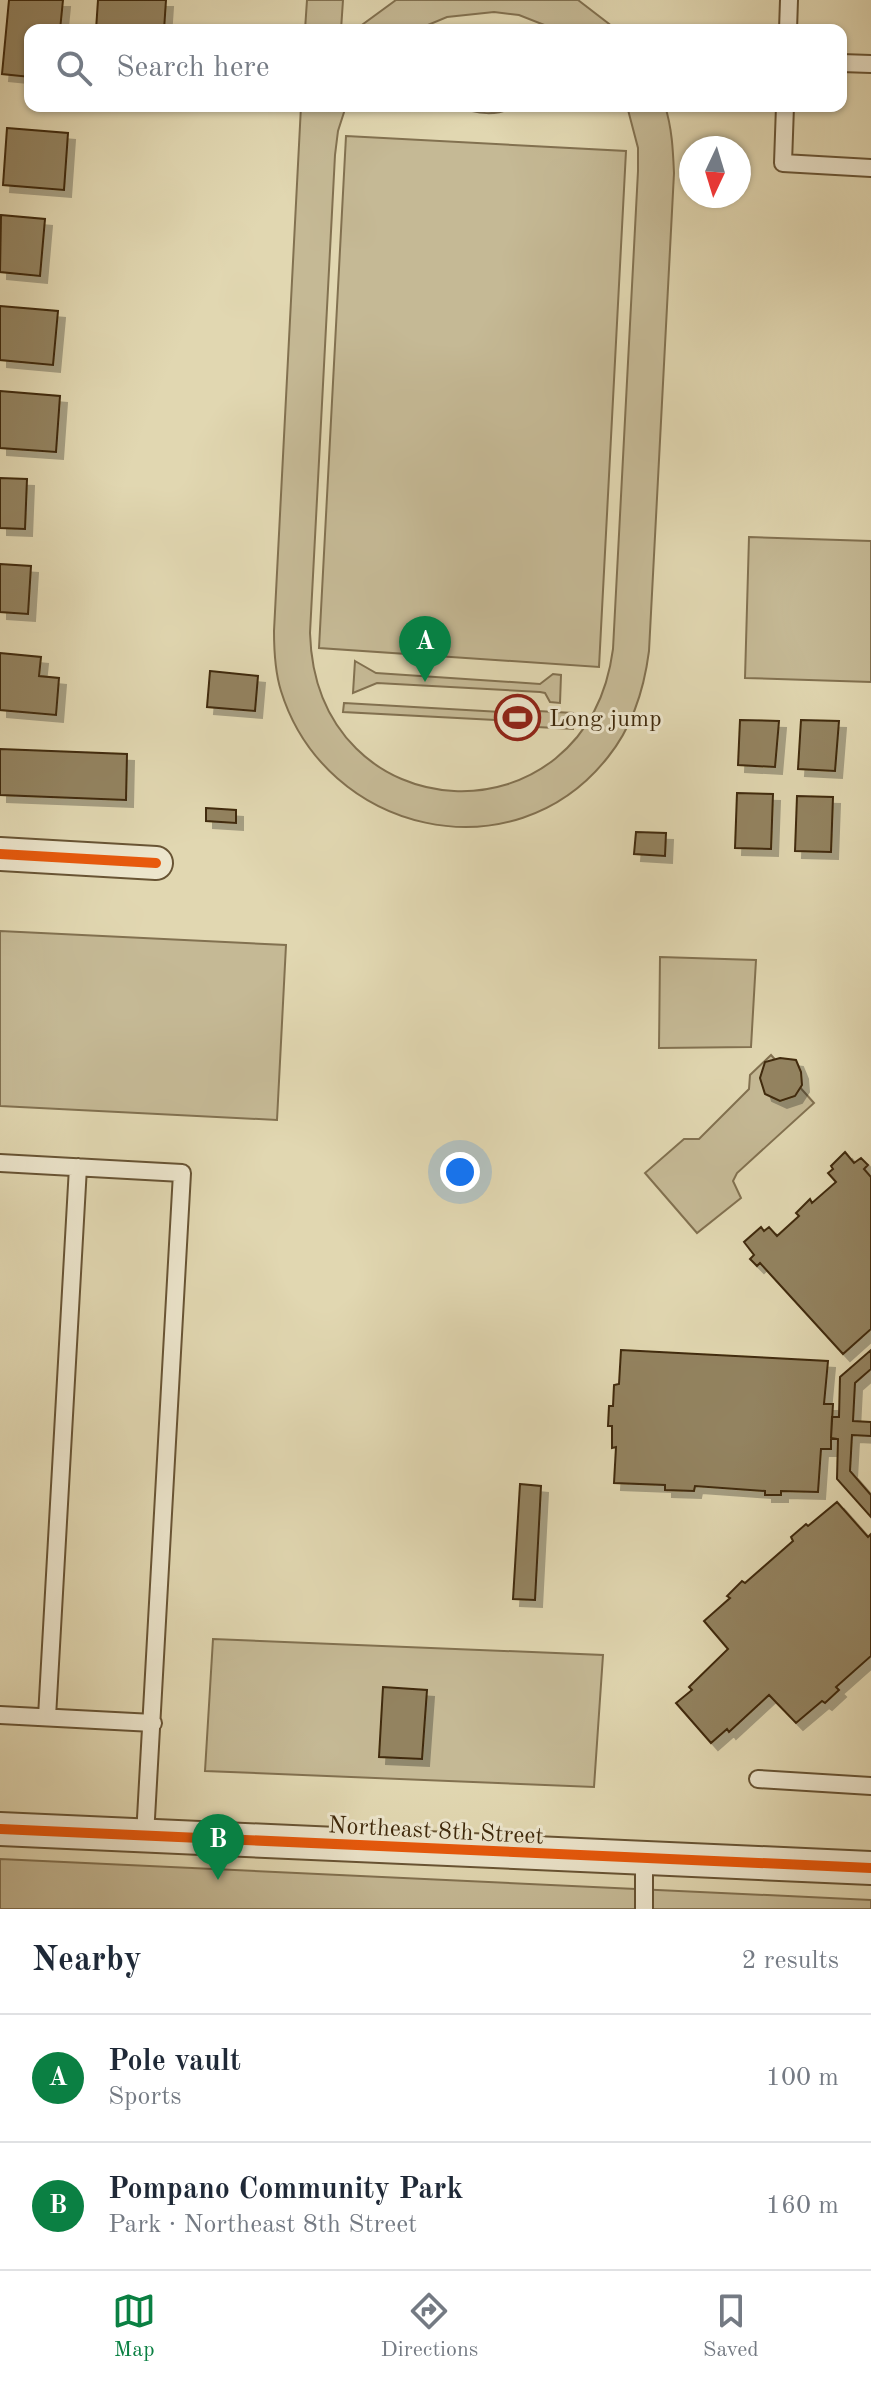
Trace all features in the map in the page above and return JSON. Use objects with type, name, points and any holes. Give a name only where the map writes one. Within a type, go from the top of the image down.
[{"type":"street","points":[[0,854],[156,863]]},
{"type":"street","name":"Northeast 8th Street","points":[[0,1829],[871,1868]]},
{"type":"lane","points":[[788,24],[789,0]]},
{"type":"lane","points":[[847,63],[871,64]]},
{"type":"lane","points":[[785,112],[783,163],[871,168]]},
{"type":"lane","points":[[0,1163],[182,1173],[145,1836]]},
{"type":"lane","points":[[47,1717],[78,1167]]},
{"type":"lane","points":[[0,1715],[153,1723]]},
{"type":"lane","points":[[758,1779],[871,1786]]},
{"type":"lane","points":[[644,1859],[644,1909]]},
{"type":"shaded area","points":[[307,0],[343,0],[341,24],[305,24]]},
{"type":"shaded area","points":[[396,0],[578,0],[609,24],[542,24],[519,15],[494,12],[447,17],[430,24],[363,24]]},
{"type":"shaded area","points":[[301,112],[344,112],[335,155],[310,633],[324,700],[356,749],[402,779],[454,791],[507,784],[556,758],[593,713],[613,649],[638,171],[638,148],[629,112],[666,112],[674,173],[649,651],[631,720],[608,757],[568,795],[523,818],[474,827],[425,823],[379,806],[337,778],[304,740],[281,691],[275,661],[274,631]]},
{"type":"shaded area","points":[[346,136],[626,151],[599,667],[319,648]]},
{"type":"shaded area","points":[[749,537],[871,541],[871,682],[745,678]]},
{"type":"shaded area","points":[[355,661],[376,673],[540,684],[553,674],[561,675],[560,703],[550,702],[545,693],[540,692],[377,683],[353,693]]},
{"type":"shaded area","name":"Long jump","points":[[344,703],[537,714],[538,711],[573,713],[573,729],[537,727],[536,722],[343,712]]},
{"type":"shaded area","points":[[0,931],[286,945],[277,1120],[0,1106]]},
{"type":"shaded area","points":[[660,957],[756,960],[751,1047],[659,1048]]},
{"type":"shaded area","points":[[771,1055],[814,1103],[737,1173],[733,1181],[741,1198],[697,1233],[645,1173],[684,1139],[699,1139],[749,1089],[750,1075]]},
{"type":"shaded area","points":[[213,1639],[603,1655],[594,1787],[205,1771]]},
{"type":"shaded area","points":[[0,1859],[871,1900],[871,1909],[0,1909]]},
{"type":"building","points":[[9,0],[63,0],[61,24],[24,24],[24,76],[2,74]]},
{"type":"building","points":[[98,0],[166,0],[164,24],[96,24]]},
{"type":"building","points":[[7,128],[68,133],[64,190],[3,185]]},
{"type":"building","points":[[1,215],[45,219],[40,276],[0,272]]},
{"type":"building","points":[[0,306],[58,311],[53,365],[0,360]]},
{"type":"building","points":[[0,391],[60,396],[56,452],[0,448]]},
{"type":"building","points":[[0,478],[27,479],[25,529],[0,528]]},
{"type":"building","points":[[0,564],[31,566],[28,614],[0,612]]},
{"type":"building","points":[[0,653],[41,657],[39,676],[59,678],[56,715],[0,710]]},
{"type":"building","points":[[210,671],[258,676],[255,711],[207,707]]},
{"type":"building","points":[[740,720],[779,721],[775,767],[738,765]]},
{"type":"building","points":[[801,720],[839,721],[835,771],[798,769]]},
{"type":"building","points":[[0,749],[127,754],[126,800],[0,795]]},
{"type":"building","points":[[737,793],[773,794],[771,849],[735,848]]},
{"type":"building","points":[[797,796],[833,797],[831,852],[795,851]]},
{"type":"building","points":[[206,808],[236,810],[236,823],[206,821]]},
{"type":"building","points":[[636,832],[666,833],[665,856],[634,854]]},
{"type":"building","points":[[780,1058],[796,1060],[802,1085],[795,1096],[780,1101],[765,1094],[760,1078],[765,1062]]},
{"type":"building","points":[[845,1152],[854,1163],[861,1158],[868,1165],[864,1169],[871,1177],[871,1329],[843,1354],[760,1263],[757,1266],[750,1259],[754,1255],[744,1242],[761,1227],[764,1231],[769,1227],[777,1236],[799,1216],[796,1213],[810,1199],[812,1203],[836,1182],[828,1173]]},
{"type":"building","points":[[621,1350],[828,1361],[824,1404],[833,1404],[831,1449],[821,1449],[818,1492],[781,1491],[781,1495],[765,1495],[765,1491],[695,1486],[694,1491],[665,1490],[665,1485],[614,1483],[616,1447],[612,1448],[612,1426],[608,1426],[609,1406],[613,1406],[614,1385],[619,1384]]},
{"type":"building","points":[[871,1350],[871,1369],[855,1383],[853,1421],[871,1422],[871,1436],[852,1435],[850,1471],[871,1495],[871,1517],[837,1479],[838,1439],[831,1438],[832,1417],[839,1417],[840,1377]]},
{"type":"building","points":[[520,1484],[541,1486],[535,1600],[513,1599]]},
{"type":"building","points":[[837,1502],[868,1537],[871,1534],[871,1656],[836,1687],[839,1690],[825,1703],[822,1701],[796,1723],[769,1695],[729,1732],[727,1729],[711,1743],[676,1703],[692,1690],[689,1687],[728,1649],[704,1621],[730,1598],[727,1596],[742,1581],[745,1583],[793,1541],[791,1537]]},
{"type":"building","points":[[383,1687],[427,1690],[422,1759],[379,1757]]},
{"type":"cycle path","points":[[0,854],[156,863]]},
{"type":"cycle path","points":[[0,1829],[871,1868]]},
{"type":"place","name":"Pole vault","points":[[425,682]]},
{"type":"place","name":"Long jump","points":[[518,718]]},
{"type":"place","name":"Pompano Community Park","points":[[218,1880]]}]
